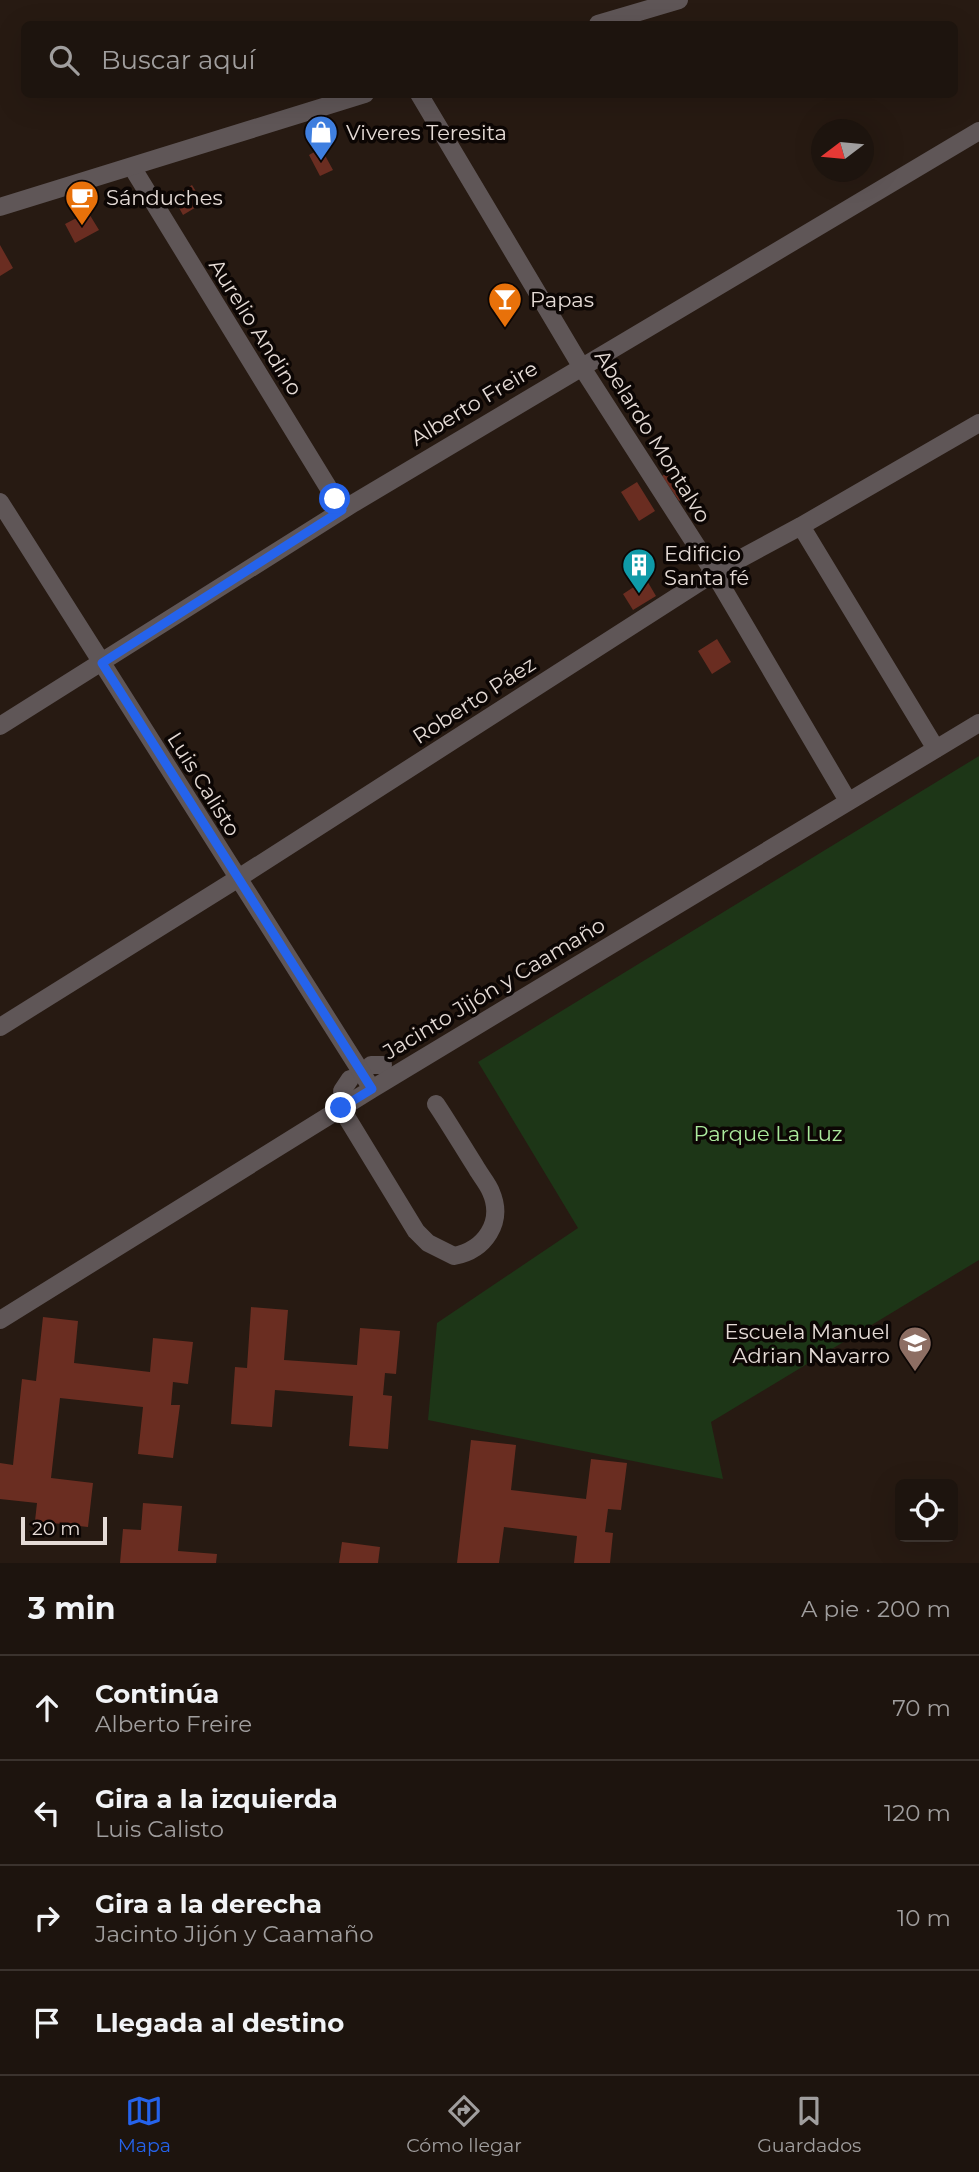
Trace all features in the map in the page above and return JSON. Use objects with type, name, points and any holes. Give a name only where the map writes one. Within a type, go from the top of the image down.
[{"type":"street","points":[[607,21],[675,1]]},
{"type":"street","points":[[0,207],[352,98]]},
{"type":"street","name":"Abelardo Montalvo","points":[[421,98],[581,366],[714,573],[848,801]]},
{"type":"street","name":"Alberto Freire","points":[[0,726],[342,510],[979,131]]},
{"type":"street","name":"Aurelio Andino","points":[[132,167],[342,510]]},
{"type":"street","name":"Roberto Páez","points":[[0,1027],[237,879],[714,573],[979,423]]},
{"type":"street","name":"Luis Calisto","points":[[0,502],[372,1089]]},
{"type":"street","points":[[801,526],[936,749]]},
{"type":"street","name":"Jacinto Jijón y Caamaño","points":[[0,1320],[344,1093],[372,1089],[979,723]]},
{"type":"street","points":[[344,1093],[416,1231],[428,1243],[454,1256],[472,1250],[484,1242],[492,1232],[495,1212],[492,1192],[436,1104]]},
{"type":"green space","name":"Parque La Luz","points":[[979,756],[979,1260],[711,1422],[723,1479],[428,1420],[437,1323],[578,1228],[478,1062]]},
{"type":"building","name":"Viveres Teresita","points":[[321,148],[333,170],[320,176],[309,155]]},
{"type":"building","points":[[192,185],[203,203],[183,215],[173,197]]},
{"type":"building","name":"Sánduches","points":[[88,212],[99,230],[75,243],[65,224]]},
{"type":"building","points":[[0,245],[13,268],[0,276]]},
{"type":"building","points":[[676,466],[693,491],[679,501],[662,476]]},
{"type":"building","points":[[637,482],[655,511],[639,521],[621,492]]},
{"type":"building","name":"Edificio Santa fé","points":[[646,579],[656,596],[633,610],[623,594]]},
{"type":"building","points":[[717,639],[731,662],[712,674],[698,651]]},
{"type":"building","points":[[251,1307],[288,1310],[284,1360],[357,1365],[360,1328],[400,1331],[396,1374],[385,1373],[383,1395],[392,1396],[388,1449],[349,1446],[353,1396],[275,1390],[272,1427],[231,1424],[235,1367],[247,1368]]},
{"type":"building","points":[[43,1317],[78,1321],[74,1363],[150,1372],[153,1338],[193,1342],[188,1384],[173,1382],[171,1405],[180,1405],[173,1458],[138,1454],[143,1407],[60,1398],[51,1478],[93,1483],[88,1527],[35,1521],[37,1503],[0,1499],[0,1463],[13,1465],[22,1379],[36,1381]]},
{"type":"building","points":[[471,1440],[516,1445],[511,1490],[586,1499],[591,1459],[627,1463],[621,1510],[608,1509],[605,1532],[613,1533],[610,1563],[574,1563],[577,1536],[504,1527],[499,1563],[457,1563]]},
{"type":"building","points":[[143,1503],[182,1506],[178,1551],[217,1554],[216,1563],[120,1563],[123,1529],[141,1530]]},
{"type":"building","points":[[342,1542],[380,1547],[378,1563],[339,1563]]},
{"type":"place","name":"Viveres Teresita","points":[[321,162]]},
{"type":"place","name":"Sánduches","points":[[82,227]]},
{"type":"place","name":"Papas","points":[[505,329]]},
{"type":"place","name":"Edificio Santa fé","points":[[639,595]]},
{"type":"place","name":"Escuela Manuel Adrian Navarro","points":[[915,1373]]},
{"type":"route","points":[[335,499],[342,510],[102,663],[226,863],[372,1089],[341,1108]]}]
